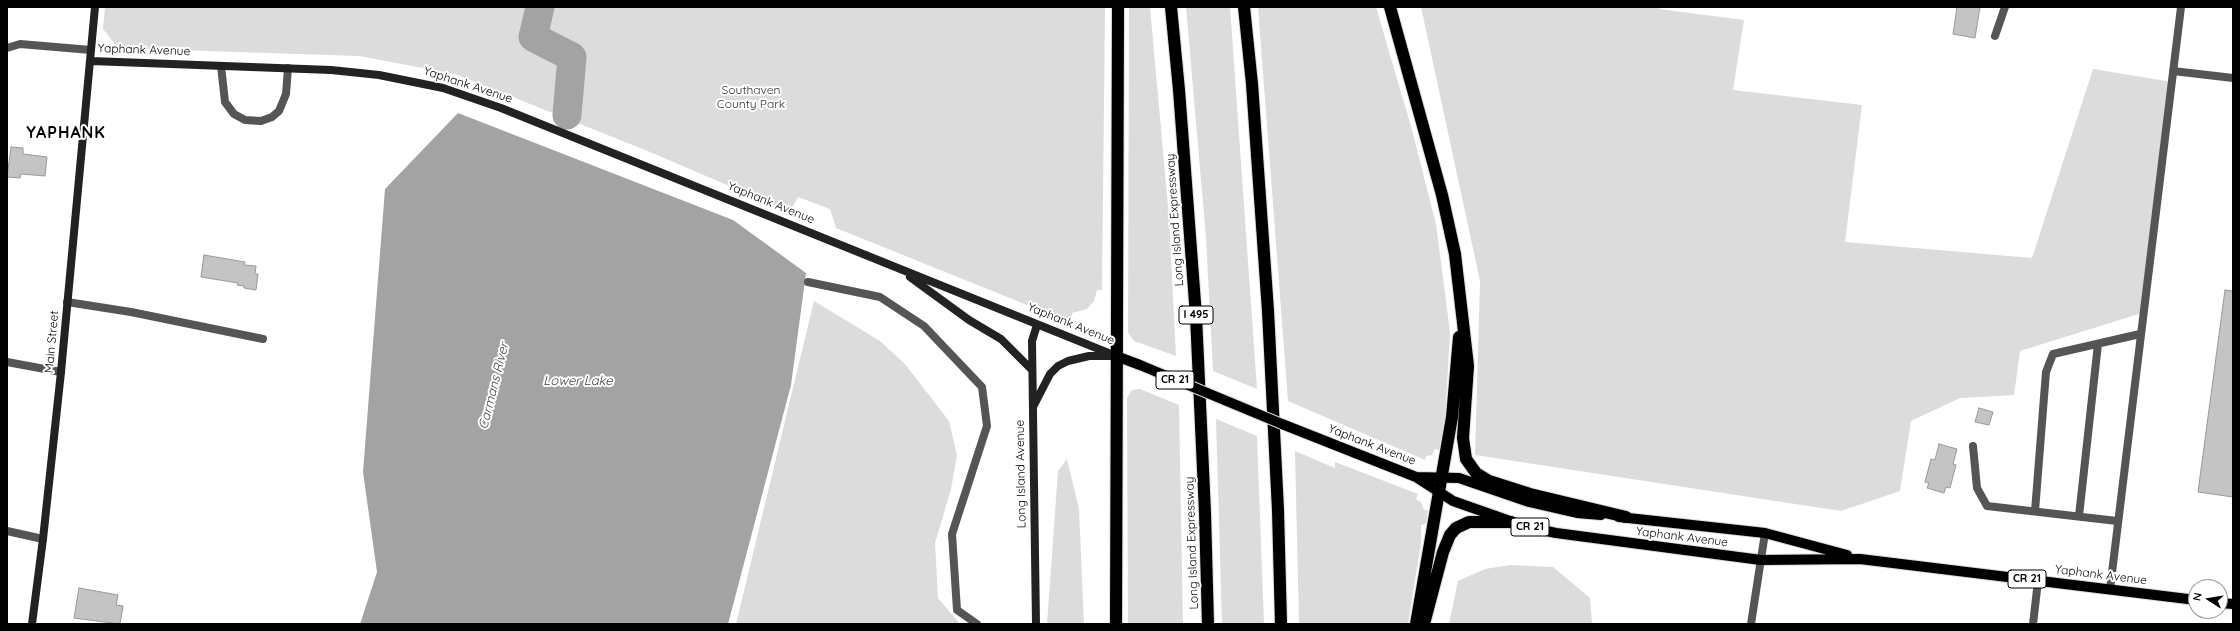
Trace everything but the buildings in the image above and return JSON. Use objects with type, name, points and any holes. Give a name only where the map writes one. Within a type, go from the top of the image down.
[{"type":"highway","points":[[1116,624],[1118,7]]},
{"type":"highway","name":"Long Island Expressway","points":[[1171,7],[1179,90],[1196,316],[1206,513],[1208,624]]},
{"type":"highway","points":[[1244,7],[1252,84],[1268,311],[1278,502],[1281,624]]},
{"type":"highway","points":[[1390,7],[1442,195],[1455,254],[1461,294],[1468,366],[1463,449],[1470,467],[1482,478],[1510,488],[1626,517]]},
{"type":"highway","points":[[1416,624],[1455,391],[1461,294]]},
{"type":"highway","points":[[1424,624],[1442,552],[1450,535],[1456,528],[1469,522],[1511,522]]},
{"type":"main road","name":"Main Street","points":[[32,624],[43,539],[61,372],[95,7]]},
{"type":"main road","name":"Yaphank Avenue","points":[[91,61],[288,68],[371,74],[407,79],[471,97],[1416,477],[1453,501],[1511,522],[1556,533],[1586,538],[1761,560],[1860,559],[2188,599]]},
{"type":"main road","points":[[900,270],[969,320],[1004,341],[1032,370]]},
{"type":"main road","name":"Long Island Avenue","points":[[1036,624],[1032,341],[1037,325]]},
{"type":"main road","points":[[1032,409],[1050,374],[1058,366],[1068,361],[1089,356],[1116,356]]},
{"type":"main road","name":"Yaphank Avenue","points":[[1416,477],[1459,478],[1508,496],[1577,513],[1626,517],[1765,533],[1860,559]]},
{"type":"lane","points":[[1995,36],[2005,7]]},
{"type":"lane","points":[[2110,590],[2117,521],[2181,7]]},
{"type":"lane","points":[[7,48],[20,44],[91,50]]},
{"type":"lane","points":[[221,66],[225,102],[234,114],[245,120],[260,121],[272,117],[279,111],[286,94],[288,68]]},
{"type":"lane","points":[[2173,70],[2233,78]]},
{"type":"lane","points":[[808,282],[880,297],[924,326],[982,387],[987,426],[952,534],[957,610],[977,624]]},
{"type":"lane","points":[[67,302],[131,312],[263,339]]},
{"type":"lane","points":[[2035,511],[2046,372],[2053,354],[2140,334]]},
{"type":"lane","points":[[2079,516],[2098,344]]},
{"type":"lane","points":[[7,362],[61,372]]},
{"type":"lane","points":[[1973,446],[1977,488],[1987,506],[2117,521]]},
{"type":"lane","points":[[7,531],[43,539]]},
{"type":"lane","points":[[1751,624],[1765,533]]},
{"type":"lane","points":[[2033,624],[2038,581]]},
{"type":"green space","name":"Southaven County Park","points":[[105,7],[1105,7],[1102,290],[1097,290],[1094,301],[1087,309],[1072,313],[1071,319],[1037,309],[836,228],[830,209],[798,197],[790,212],[650,152],[455,74],[359,56],[118,48],[103,29]]},
{"type":"green space","points":[[1129,7],[1150,7],[1169,217],[1176,356],[1134,341],[1128,333]]},
{"type":"green space","points":[[1186,7],[1230,7],[1257,389],[1213,371],[1206,238]]},
{"type":"green space","points":[[1258,7],[1376,7],[1412,130],[1436,224],[1450,332],[1445,421],[1439,450],[1435,449],[1432,455],[1426,456],[1425,460],[1288,401]]},
{"type":"green space","points":[[1421,7],[1659,7],[1659,9],[1744,20],[1733,90],[1862,105],[1845,242],[2032,258],[2093,69],[2172,82],[2142,313],[2020,351],[2014,395],[1960,398],[1911,421],[1900,491],[1841,511],[1475,455],[1480,281]]},
{"type":"green space","points":[[814,301],[880,341],[905,364],[949,421],[957,455],[951,489],[935,543],[938,598],[960,624],[736,624]]},
{"type":"green space","points":[[1140,389],[1179,405],[1183,624],[1128,624],[1127,398],[1132,390]]},
{"type":"green space","points":[[1216,419],[1257,436],[1264,624],[1222,624]]},
{"type":"green space","points":[[1295,451],[1335,468],[1335,462],[1418,494],[1416,499],[1421,502],[1424,510],[1428,510],[1426,524],[1421,525],[1421,543],[1408,624],[1299,624]]},
{"type":"green space","points":[[1067,459],[1079,509],[1084,624],[1047,624],[1058,471]]},
{"type":"green space","points":[[1510,565],[1553,567],[1590,598],[1592,624],[1449,624],[1458,581],[1485,569]]},
{"type":"water","name":"Lower Lake","points":[[458,113],[733,220],[806,273],[791,385],[728,624],[360,624],[377,572],[363,472],[385,189]]},
{"type":"waterway","name":"Carmans River","points":[[540,7],[533,37],[572,57],[567,115]]},
{"type":"district","name":"YAPHANK","points":[[66,133]]}]
